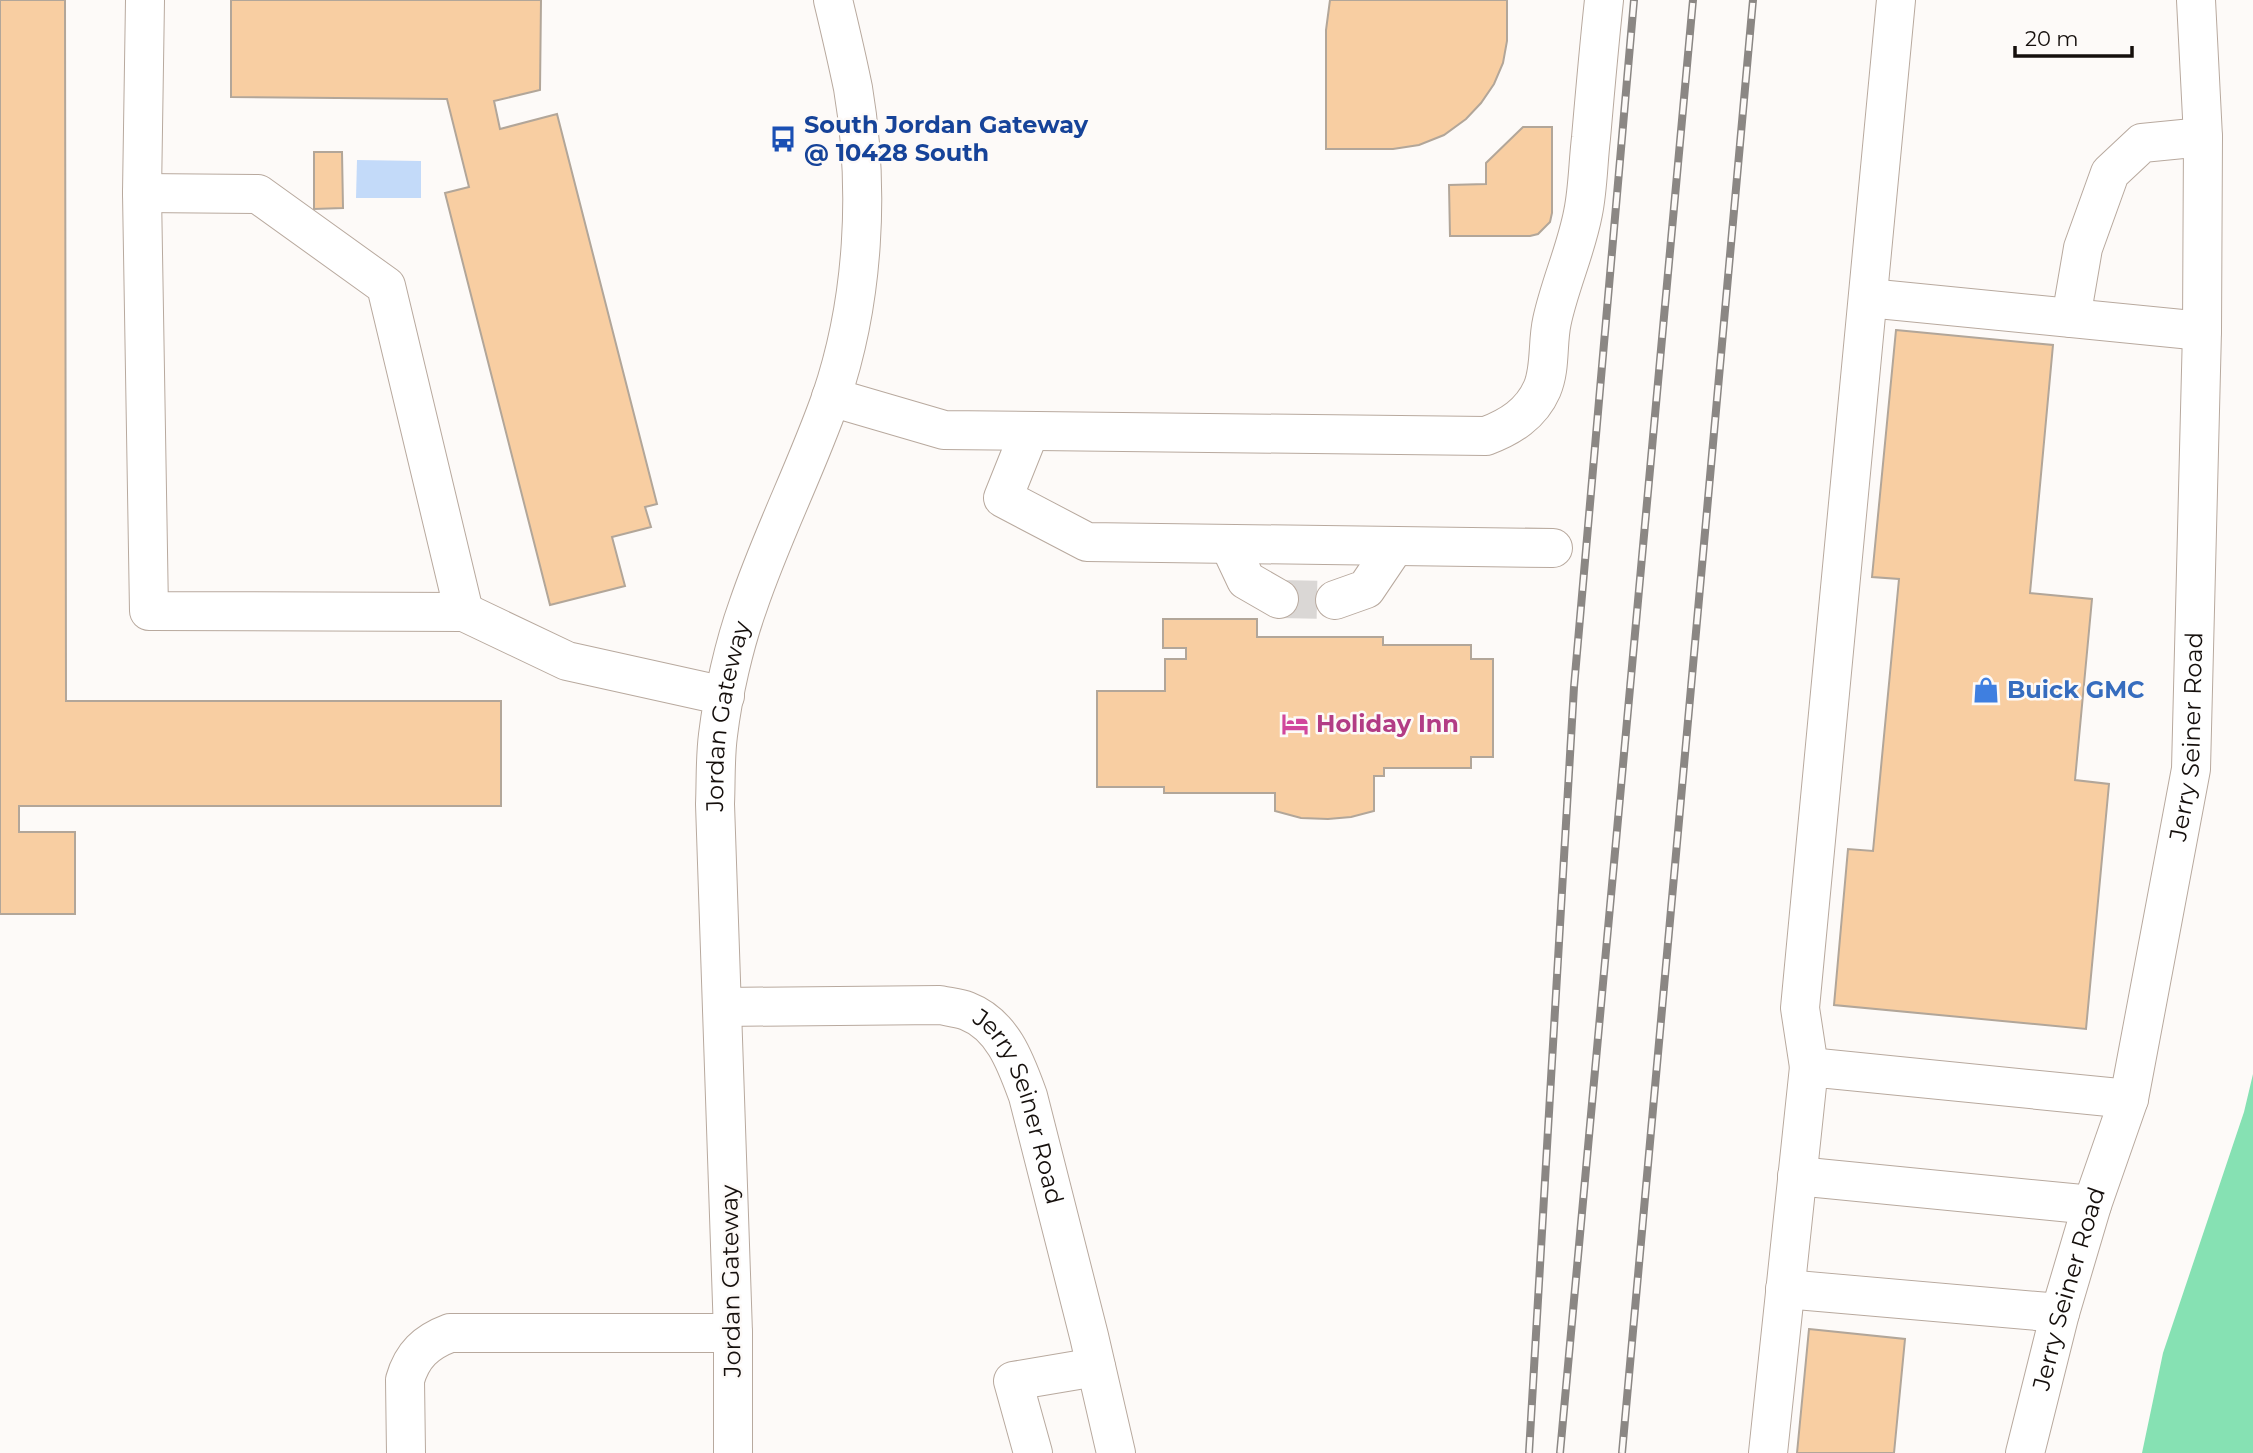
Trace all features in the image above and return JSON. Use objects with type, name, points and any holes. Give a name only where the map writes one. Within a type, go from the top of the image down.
[{"type":"street","points":[[145,0],[142,193],[149,611],[464,611],[566,661],[725,696]]},
{"type":"street","name":"Jordan Gateway","points":[[733,1453],[733,1332],[715,804],[718,737],[725,696],[747,608],[831,397],[848,332],[856,285],[862,187],[859,138],[853,88],[833,0]]},
{"type":"street","points":[[831,397],[944,430],[1486,436],[1503,430],[1531,407],[1542,390],[1547,370],[1551,324],[1580,229],[1585,198],[1604,0]]},
{"type":"street","points":[[1768,1453],[1809,1067],[1800,1008],[1896,0]]},
{"type":"street","name":"Jerry Seiner Road","points":[[2025,1453],[2060,1313],[2092,1205],[2129,1099],[2191,769],[2202,331],[2203,137],[2196,0]]},
{"type":"street","points":[[2071,318],[2084,248],[2110,173],[2142,143],[2203,137]]},
{"type":"street","points":[[142,193],[258,194],[386,286],[464,611]]},
{"type":"street","points":[[1868,298],[2202,331]]},
{"type":"street","points":[[1029,433],[1003,498],[1087,542],[1553,548]]},
{"type":"street","points":[[1229,544],[1246,580],[1279,599]]},
{"type":"street","points":[[1335,600],[1366,589],[1395,546]]},
{"type":"street","name":"Jerry Seiner Road","points":[[722,1007],[940,1005],[970,1012],[996,1031],[1014,1058],[1028,1096],[1116,1453]]},
{"type":"street","points":[[1809,1067],[2129,1099]]},
{"type":"street","points":[[1797,1176],[2092,1205]]},
{"type":"street","points":[[1785,1289],[2060,1313]]},
{"type":"street","points":[[406,1453],[405,1380],[408,1368],[422,1348],[450,1333],[733,1332]]},
{"type":"street","points":[[1033,1453],[1013,1381],[1096,1367]]},
{"type":"green space","points":[[2253,1074],[2253,1453],[2142,1453],[2163,1353],[2244,1112]]},
{"type":"water","points":[[357,160],[421,161],[421,198],[356,198]]},
{"type":"building","points":[[0,0],[65,0],[66,701],[501,701],[501,806],[19,806],[19,832],[75,832],[75,914],[0,914]]},
{"type":"building","points":[[231,0],[541,0],[540,90],[494,101],[500,129],[557,114],[657,504],[645,507],[651,527],[612,537],[625,586],[550,605],[445,193],[469,187],[447,99],[231,97]]},
{"type":"building","points":[[1330,0],[1507,0],[1507,41],[1503,63],[1494,84],[1466,119],[1444,135],[1419,145],[1393,149],[1326,149],[1326,30]]},
{"type":"building","points":[[1523,127],[1552,127],[1550,222],[1538,234],[1530,236],[1450,236],[1449,185],[1486,184],[1486,163]]},
{"type":"building","points":[[314,152],[342,152],[343,208],[314,209]]},
{"type":"building","name":"Buick GMC","points":[[1896,330],[2053,345],[2030,593],[2092,599],[2075,780],[2109,784],[2086,1029],[1834,1005],[1848,849],[1873,851],[1899,579],[1872,577]]},
{"type":"building","name":"Holiday Inn","points":[[1163,619],[1257,619],[1257,637],[1383,637],[1383,645],[1471,645],[1471,659],[1493,659],[1493,757],[1471,757],[1471,768],[1384,768],[1384,776],[1374,776],[1374,811],[1328,819],[1301,818],[1275,811],[1275,793],[1164,793],[1164,787],[1097,787],[1097,691],[1165,691],[1165,659],[1186,659],[1186,648],[1163,648]]},
{"type":"building","points":[[1809,1329],[1905,1339],[1894,1453],[1797,1453]]},
{"type":"tunnel","points":[[1279,599],[1335,600]]},
{"type":"railway","points":[[1529,1453],[1574,687],[1634,0]]},
{"type":"railway","points":[[1560,1453],[1693,0]]},
{"type":"railway","points":[[1622,1453],[1753,0]]},
{"type":"place","name":"South Jordan Gateway @ 10428 South","points":[[783,139]]},
{"type":"place","name":"Buick GMC","points":[[1986,690]]},
{"type":"place","name":"Holiday Inn","points":[[1295,724]]}]
